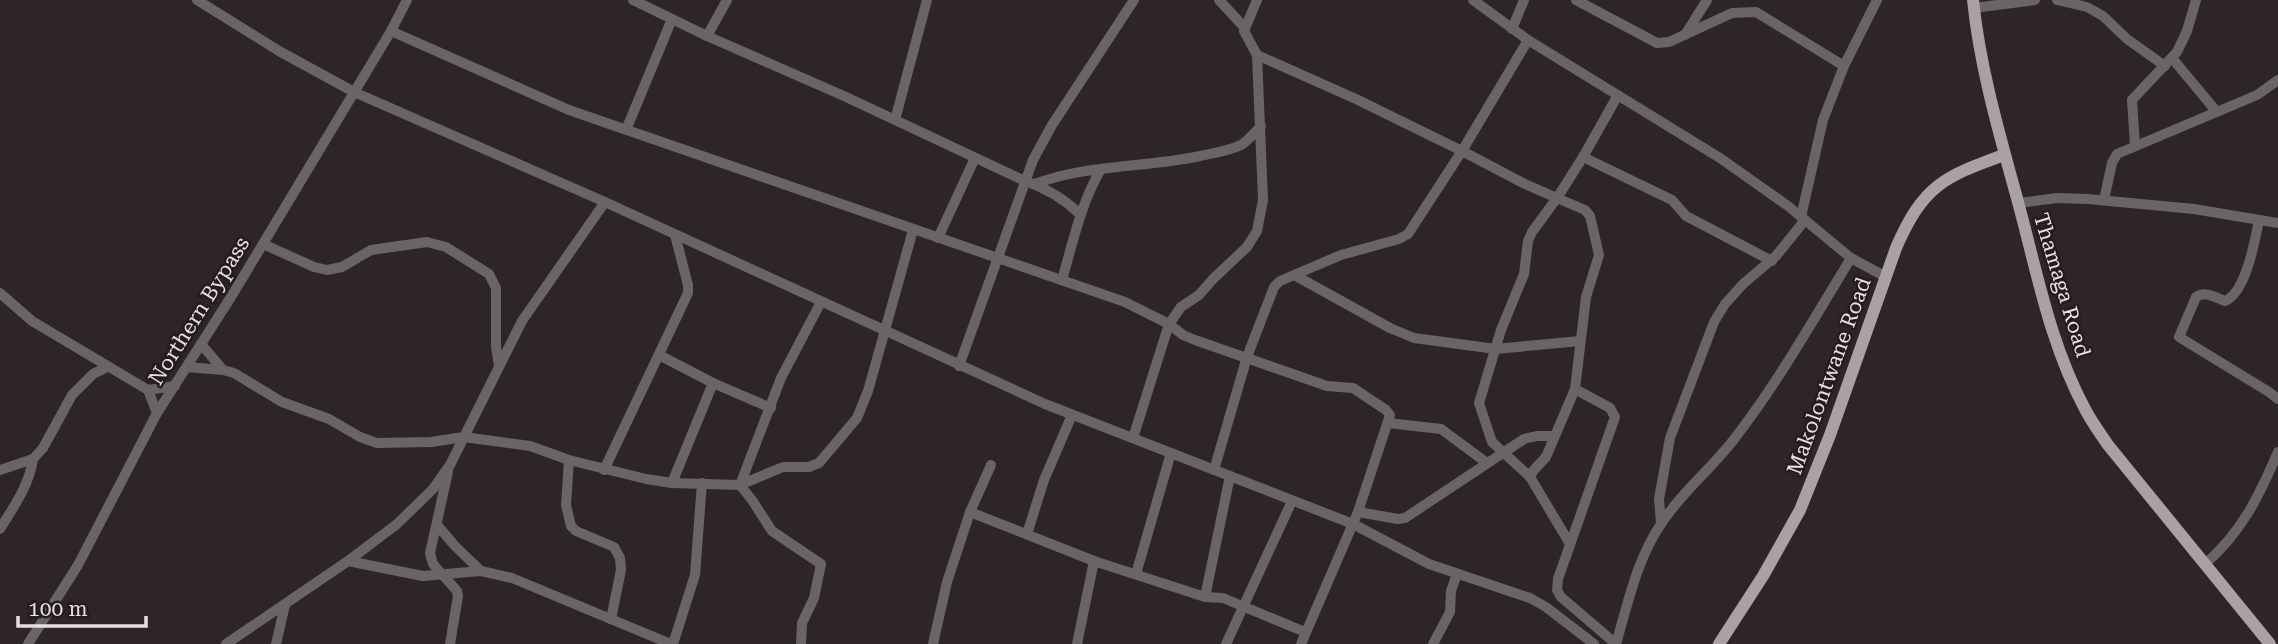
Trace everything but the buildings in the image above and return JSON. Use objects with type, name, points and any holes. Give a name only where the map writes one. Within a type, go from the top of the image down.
[{"type":"main road","name":"Thamaga Road","points":[[1974,4],[1989,94],[2048,320],[2085,411],[2108,445],[2270,644]]},
{"type":"main road","name":"Makolontwane Road","points":[[1719,644],[1763,576],[1800,510],[1907,224],[1928,195],[1944,181],[1962,170],[2004,155]]},
{"type":"street","points":[[197,0],[279,51],[354,92],[606,202],[959,366],[1072,415],[1353,524],[1429,564],[1538,602],[1594,644]]},
{"type":"street","name":"Northern Bypass","points":[[28,644],[78,565],[158,414],[263,244],[407,0]]},
{"type":"street","points":[[633,0],[1030,183],[1066,202],[1080,214]]},
{"type":"street","points":[[707,36],[727,0]]},
{"type":"street","points":[[895,120],[927,0]]},
{"type":"street","points":[[1219,0],[1245,27]]},
{"type":"street","points":[[1133,438],[1169,324],[1181,307],[1199,295],[1253,241],[1257,231],[1263,200],[1257,55],[1244,35],[1257,0]]},
{"type":"street","points":[[1473,0],[1528,40],[1720,158],[1803,218],[1851,258],[1886,276]]},
{"type":"street","points":[[1512,29],[1524,0]]},
{"type":"street","points":[[1576,0],[1657,43],[1669,42],[1732,13],[1756,12],[1844,66]]},
{"type":"street","points":[[1685,35],[1707,0]]},
{"type":"street","points":[[1661,523],[1659,499],[1670,438],[1714,322],[1725,304],[1743,284],[1772,261],[1803,218],[1823,120],[1844,66],[1877,0]]},
{"type":"street","points":[[1974,4],[2035,0]]},
{"type":"street","points":[[2057,0],[2087,7],[2103,16],[2127,39],[2169,62],[2216,111]]},
{"type":"street","points":[[2135,146],[2132,100],[2169,62],[2182,44],[2196,0]]},
{"type":"street","points":[[959,366],[997,258],[1030,183],[1033,160],[1128,2]]},
{"type":"street","points":[[626,130],[672,19]]},
{"type":"street","points":[[391,31],[569,110],[1125,302],[1169,324],[1189,338],[1327,386],[1359,390],[1389,412],[1388,423],[1358,512],[1301,644]]},
{"type":"street","points":[[1214,470],[1247,357],[1270,293],[1280,281],[1341,255],[1408,234],[1462,151],[1528,40]]},
{"type":"street","points":[[1257,55],[1356,99],[1525,184],[1584,210],[1590,216],[1599,254],[1586,297],[1575,389],[1546,457],[1530,477]]},
{"type":"street","points":[[2104,200],[2114,158],[2118,154],[2257,94],[2278,80]]},
{"type":"street","points":[[1570,544],[1530,477],[1492,442],[1479,403],[1501,330],[1524,274],[1532,232],[1558,198],[1618,95]]},
{"type":"street","points":[[1030,183],[1083,170],[1172,162],[1219,152],[1239,146],[1261,126]]},
{"type":"street","points":[[1583,157],[1672,200],[1686,216],[1772,261]]},
{"type":"street","points":[[938,238],[975,158]]},
{"type":"street","points":[[1062,280],[1080,214],[1101,169]]},
{"type":"street","points":[[2018,203],[2057,198],[2104,200],[2194,209],[2278,223]]},
{"type":"street","points":[[226,644],[348,561],[397,524],[433,489],[450,466],[522,321],[606,202]]},
{"type":"street","points":[[2259,220],[2253,250],[2234,296],[2225,301],[2203,293],[2196,297],[2179,337],[2278,399]]},
{"type":"street","points":[[187,367],[223,369],[234,373],[275,398],[342,425],[368,441],[377,443],[418,443],[464,438],[530,446],[604,470],[672,483],[740,485],[783,467],[809,467],[819,463],[857,418],[913,230]]},
{"type":"street","points":[[604,470],[688,293],[675,235]]},
{"type":"street","points":[[263,244],[314,267],[327,270],[342,267],[371,250],[427,242],[446,247],[489,274],[493,280],[496,288],[496,347],[499,367]]},
{"type":"street","points":[[1575,389],[1610,408],[1615,417],[1558,579],[1557,590],[1560,597],[1616,644],[1636,576],[1661,523],[1736,438],[1797,347],[1851,258]]},
{"type":"street","points":[[1296,276],[1414,338],[1496,349],[1580,341]]},
{"type":"street","points":[[0,293],[32,321],[148,390],[158,414]]},
{"type":"street","points":[[740,485],[781,378],[821,302]]},
{"type":"street","points":[[201,344],[223,369]]},
{"type":"street","points":[[659,355],[713,383],[771,408]]},
{"type":"street","points":[[0,470],[33,459],[43,448],[72,395],[93,374],[107,366]]},
{"type":"street","points":[[672,483],[713,383]]},
{"type":"street","points":[[148,390],[175,386]]},
{"type":"street","points":[[1027,534],[1044,480],[1072,415]]},
{"type":"street","points":[[1388,423],[1441,429],[1487,463]]},
{"type":"street","points":[[1358,512],[1405,518],[1524,439],[1554,436]]},
{"type":"street","points":[[1136,574],[1171,453]]},
{"type":"street","points":[[2205,564],[2225,547],[2238,530],[2277,458]]},
{"type":"street","points":[[0,529],[24,491],[31,474],[33,459]]},
{"type":"street","points":[[569,460],[566,505],[570,526],[614,547],[620,558],[621,570],[611,619]]},
{"type":"street","points":[[933,644],[947,582],[970,512],[991,465]]},
{"type":"street","points":[[450,466],[430,553],[433,564],[454,587],[458,597],[450,644]]},
{"type":"street","points":[[1205,597],[1230,476]]},
{"type":"street","points":[[348,561],[424,576],[481,571],[512,578],[672,644],[695,575],[702,483]]},
{"type":"street","points":[[740,485],[772,531],[821,564],[814,598],[802,623],[801,644]]},
{"type":"street","points":[[1226,644],[1292,501]]},
{"type":"street","points":[[970,512],[1094,561],[1205,597],[1223,598],[1305,632]]},
{"type":"street","points":[[438,526],[481,571]]},
{"type":"street","points":[[1077,644],[1094,561]]},
{"type":"street","points":[[1433,644],[1450,612],[1451,591],[1457,574]]},
{"type":"street","points":[[276,644],[285,605]]}]
